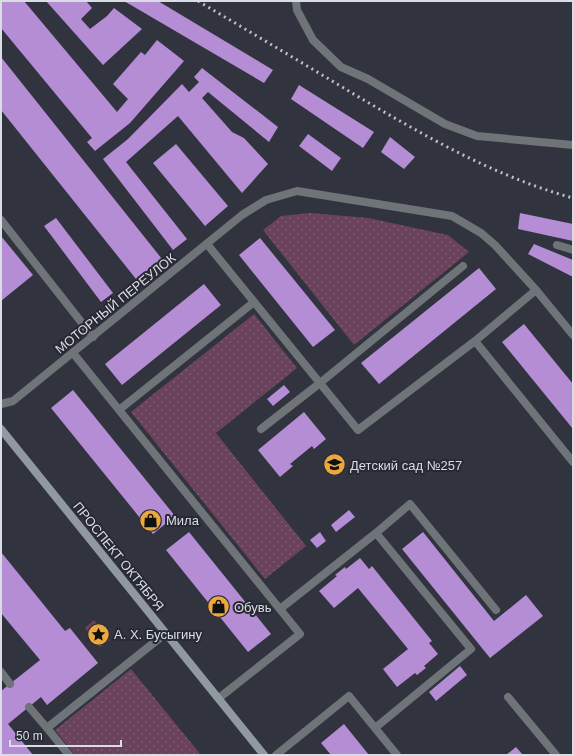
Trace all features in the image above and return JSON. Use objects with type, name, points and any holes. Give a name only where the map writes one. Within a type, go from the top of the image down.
[{"type":"main road","name":"ПРОСПЕКТ ОКТЯБРЯ","points":[[1,428],[264,755]]},
{"type":"street","points":[[296,1],[297,10],[313,40],[341,67],[368,79],[446,124],[477,136],[573,145]]},
{"type":"street","name":"МОТОРНЫЙ ПЕРЕУЛОК","points":[[1,404],[12,401],[242,215],[266,200],[297,191],[452,216],[481,233],[494,245],[536,290],[573,335]]},
{"type":"street","points":[[1,220],[92,337]]},
{"type":"street","points":[[207,244],[358,430],[475,341],[536,290]]},
{"type":"street","points":[[557,245],[573,250]]},
{"type":"street","points":[[261,429],[320,383],[463,266]]},
{"type":"street","points":[[119,410],[254,302]]},
{"type":"street","points":[[475,341],[573,462]]},
{"type":"street","points":[[73,353],[300,634],[219,698]]},
{"type":"street","points":[[280,609],[410,504],[496,610]]},
{"type":"street","points":[[375,728],[471,649],[376,533]]},
{"type":"street","points":[[47,728],[166,633]]},
{"type":"street","points":[[1,672],[10,684]]},
{"type":"street","points":[[276,755],[349,696],[397,755]]},
{"type":"street","points":[[508,697],[556,755]]},
{"type":"street","points":[[29,707],[69,755]]},
{"type":"green space","points":[[310,213],[368,218],[448,235],[469,252],[354,345],[263,230],[281,216]]},
{"type":"green space","points":[[254,314],[297,368],[216,433],[306,546],[265,579],[131,412]]},
{"type":"green space","points":[[94,620],[110,640],[100,647],[85,628]]},
{"type":"green space","points":[[131,669],[201,755],[75,755],[55,730]]},
{"type":"building","points":[[1,1],[24,1],[117,112],[128,99],[113,84],[141,52],[145,55],[157,40],[184,61],[130,123],[95,151],[87,142],[92,138],[1,28]]},
{"type":"building","points":[[46,1],[86,1],[92,8],[81,19],[90,29],[107,16],[114,8],[142,29],[103,65]]},
{"type":"building","points":[[124,1],[158,1],[273,70],[264,83]]},
{"type":"building","points":[[1,57],[162,259],[136,279],[1,110]]},
{"type":"building","points":[[202,68],[278,127],[269,142],[208,92],[202,98],[232,132],[244,138],[268,164],[242,193],[178,116],[126,162],[187,239],[173,250],[103,159],[128,139],[182,84],[189,92],[199,82],[194,77]]},
{"type":"building","points":[[299,85],[374,132],[363,148],[291,99]]},
{"type":"building","points":[[308,134],[341,158],[332,171],[299,146]]},
{"type":"building","points":[[390,137],[415,157],[404,169],[381,152]]},
{"type":"building","points":[[176,144],[228,206],[205,226],[153,163]]},
{"type":"building","points":[[520,213],[573,224],[573,241],[518,229]]},
{"type":"building","points":[[56,218],[113,293],[101,302],[44,226]]},
{"type":"building","points":[[1,236],[33,275],[1,301]]},
{"type":"building","points":[[260,238],[335,330],[313,347],[239,255]]},
{"type":"building","points":[[534,244],[573,260],[573,277],[528,254]]},
{"type":"building","points":[[479,268],[496,289],[379,384],[361,363]]},
{"type":"building","points":[[204,284],[221,305],[122,385],[105,364]]},
{"type":"building","points":[[524,324],[573,384],[573,429],[502,342]]},
{"type":"building","points":[[284,385],[290,392],[273,406],[267,399]]},
{"type":"building","points":[[73,390],[175,516],[153,534],[51,408]]},
{"type":"building","points":[[304,412],[326,439],[314,449],[312,446],[290,464],[293,466],[280,477],[258,450]]},
{"type":"building","points":[[349,510],[355,517],[336,532],[331,525]]},
{"type":"building","points":[[189,532],[271,634],[248,652],[166,550]]},
{"type":"building","points":[[320,532],[326,541],[317,548],[310,540]]},
{"type":"building","points":[[423,532],[494,621],[526,595],[543,616],[490,658],[402,549]]},
{"type":"building","points":[[1,552],[65,631],[70,628],[98,663],[47,705],[41,697],[8,724],[33,755],[1,755],[1,691],[40,660],[1,613]]},
{"type":"building","points":[[360,558],[369,569],[372,566],[432,641],[429,643],[438,654],[424,666],[426,668],[417,675],[415,673],[397,687],[383,669],[408,649],[358,588],[334,608],[319,591],[337,576],[335,575],[345,567],[346,569]]},
{"type":"building","points":[[460,666],[467,675],[436,701],[429,692]]},
{"type":"building","points":[[344,724],[369,755],[331,755],[321,743]]},
{"type":"building","points":[[516,747],[523,755],[506,755]]},
{"type":"railway","points":[[198,1],[432,139],[515,178],[543,189],[573,198]]},
{"type":"place","name":"Детский сад №257","points":[[335,465]]},
{"type":"place","name":"Мила","points":[[150,520]]},
{"type":"place","name":"Обувь","points":[[219,607]]},
{"type":"place","name":"А. Х. Бусыгину","points":[[98,634]]}]
